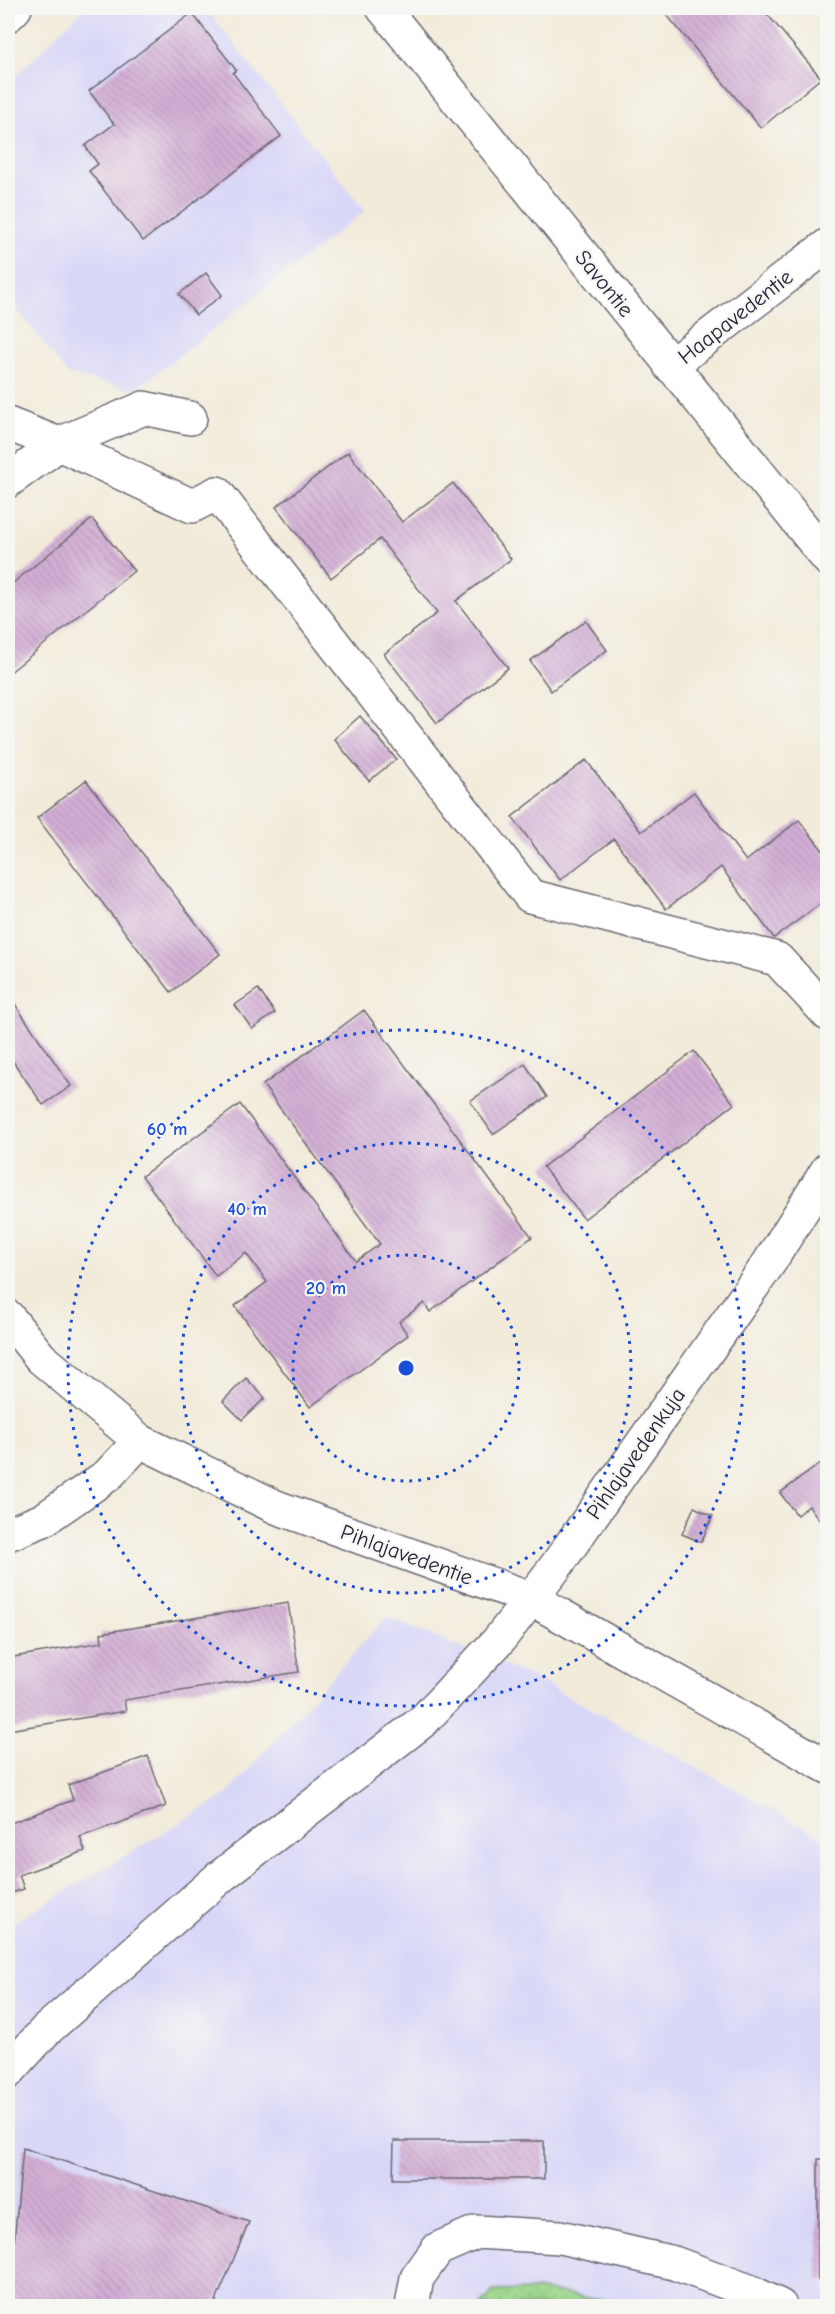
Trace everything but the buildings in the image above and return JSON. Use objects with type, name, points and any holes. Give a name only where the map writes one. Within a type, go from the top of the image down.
[{"type":"street","points":[[8,15],[15,8]]},
{"type":"street","name":"Savontie","points":[[383,8],[828,559]]},
{"type":"street","name":"Haapavedentie","points":[[670,366],[828,245]]},
{"type":"street","points":[[8,481],[59,444],[144,408],[190,418]]},
{"type":"street","points":[[8,424],[59,444],[192,506],[217,493],[530,896],[777,959],[828,1014]]},
{"type":"street","name":"Pihlajavedenkuja","points":[[8,2072],[45,2031],[220,1877],[423,1720],[498,1641],[554,1569],[769,1263],[828,1169]]},
{"type":"street","name":"Pihlajavedentie","points":[[8,1317],[41,1358],[140,1441],[276,1507],[530,1598],[828,1767]]},
{"type":"street","points":[[8,1534],[43,1520],[108,1475],[140,1441]]},
{"type":"street","points":[[412,2307],[417,2278],[438,2249],[477,2232],[560,2237],[674,2263],[749,2291],[780,2307]]},
{"type":"shaded area","points":[[84,8],[206,8],[365,211],[135,390],[67,374],[8,297],[8,84]]},
{"type":"shaded area","points":[[386,1617],[535,1678],[827,1840],[827,2306],[8,2306],[8,1926],[225,1796]]},
{"type":"green space","points":[[542,2290],[634,2306],[480,2306],[493,2291]]}]
